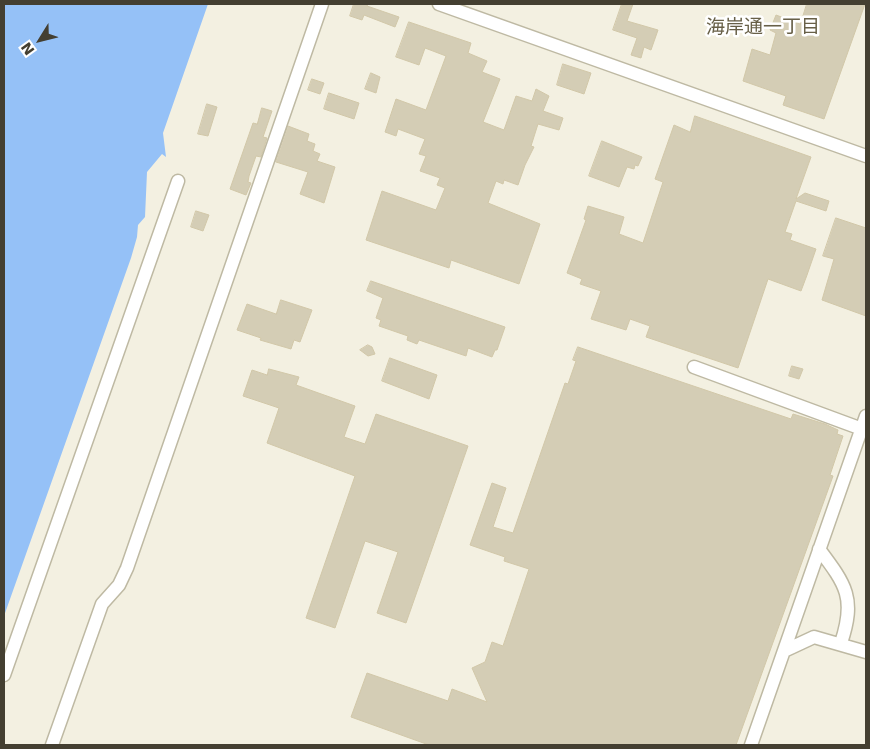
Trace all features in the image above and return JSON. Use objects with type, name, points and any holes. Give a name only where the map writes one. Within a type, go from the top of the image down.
[{"type":"lane","points":[[52,745],[102,604],[119,585],[127,568],[322,4]]},
{"type":"lane","points":[[439,4],[866,156]]},
{"type":"lane","points":[[4,675],[178,181]]},
{"type":"lane","points":[[694,367],[864,423],[751,745]]},
{"type":"lane","points":[[819,549],[842,580],[848,595],[845,632],[841,643]]},
{"type":"lane","points":[[784,651],[814,637],[841,643],[866,652]]},
{"type":"water","points":[[4,4],[208,4],[163,133],[166,157],[162,154],[147,172],[145,217],[138,225],[137,237],[131,258],[4,616]]},
{"type":"building","points":[[354,4],[368,4],[367,6],[399,17],[395,27],[364,15],[362,20],[350,16]]},
{"type":"building","points":[[622,4],[633,4],[627,21],[658,30],[651,50],[644,47],[641,58],[631,55],[637,38],[613,30]]},
{"type":"building","points":[[807,4],[865,4],[824,119],[783,105],[786,96],[743,81],[752,49],[770,55],[776,33],[770,30],[776,15],[800,24]]},
{"type":"building","points":[[409,22],[471,43],[468,53],[487,61],[482,72],[500,79],[483,122],[504,130],[516,96],[532,101],[536,89],[549,96],[543,111],[563,118],[559,130],[538,124],[531,146],[534,147],[518,185],[504,180],[503,184],[496,181],[488,203],[540,224],[519,284],[451,260],[449,268],[366,240],[382,191],[436,210],[445,188],[437,185],[440,178],[420,171],[426,156],[419,154],[425,139],[398,129],[396,136],[385,132],[396,99],[426,110],[446,56],[425,48],[419,65],[396,57]]},
{"type":"building","points":[[563,64],[591,73],[584,94],[557,85]]},
{"type":"building","points":[[371,73],[380,77],[376,93],[365,89]]},
{"type":"building","points":[[312,79],[324,83],[320,94],[308,90]]},
{"type":"building","points":[[329,93],[359,103],[354,119],[324,109]]},
{"type":"building","points":[[207,104],[217,107],[208,136],[198,134]]},
{"type":"building","points":[[262,108],[272,111],[263,137],[267,138],[261,157],[256,156],[249,176],[248,182],[251,183],[246,195],[230,189],[253,123],[257,124]]},
{"type":"building","points":[[695,116],[811,157],[796,199],[805,193],[829,201],[826,211],[796,201],[785,232],[792,234],[790,240],[816,249],[807,275],[801,291],[768,279],[738,368],[646,337],[650,326],[630,319],[626,330],[591,319],[601,291],[580,284],[582,279],[567,273],[586,220],[584,219],[588,206],[624,217],[619,234],[643,243],[663,182],[655,179],[674,125],[690,132]]},
{"type":"building","points":[[288,126],[309,134],[307,141],[315,144],[313,151],[320,154],[317,161],[335,167],[324,203],[300,194],[308,172],[276,162]]},
{"type":"building","points":[[602,141],[642,157],[638,166],[635,165],[634,169],[627,167],[619,187],[589,176]]},
{"type":"building","points":[[196,211],[209,215],[203,231],[191,227]]},
{"type":"building","points":[[836,218],[866,228],[866,316],[822,300],[834,259],[823,256]]},
{"type":"building","points":[[371,281],[505,327],[497,350],[495,350],[492,357],[468,348],[466,356],[419,340],[417,344],[407,340],[408,336],[379,326],[381,320],[376,318],[383,298],[367,291]]},
{"type":"building","points":[[281,300],[312,310],[300,342],[294,340],[291,349],[260,340],[261,338],[237,330],[247,304],[276,314]]},
{"type":"building","points":[[368,345],[372,347],[375,354],[368,356],[360,350]]},
{"type":"building","points":[[578,347],[791,419],[793,414],[825,424],[838,430],[837,434],[843,436],[830,475],[833,476],[736,745],[429,745],[351,717],[367,673],[448,701],[452,689],[487,702],[472,668],[485,662],[492,642],[503,646],[529,569],[504,561],[505,557],[470,545],[492,483],[506,488],[493,527],[513,533],[565,383],[568,384],[576,361],[573,360]]},
{"type":"building","points":[[390,358],[437,375],[429,399],[382,381]]},
{"type":"building","points":[[792,366],[803,369],[799,379],[789,376]]},
{"type":"building","points":[[269,369],[299,377],[296,385],[355,406],[344,437],[365,444],[376,414],[468,446],[406,623],[377,613],[398,552],[365,541],[335,628],[306,618],[355,476],[267,443],[279,408],[243,396],[252,370],[267,375]]},
{"type":"district","name":"海岸通一丁目","points":[[763,28]]}]
